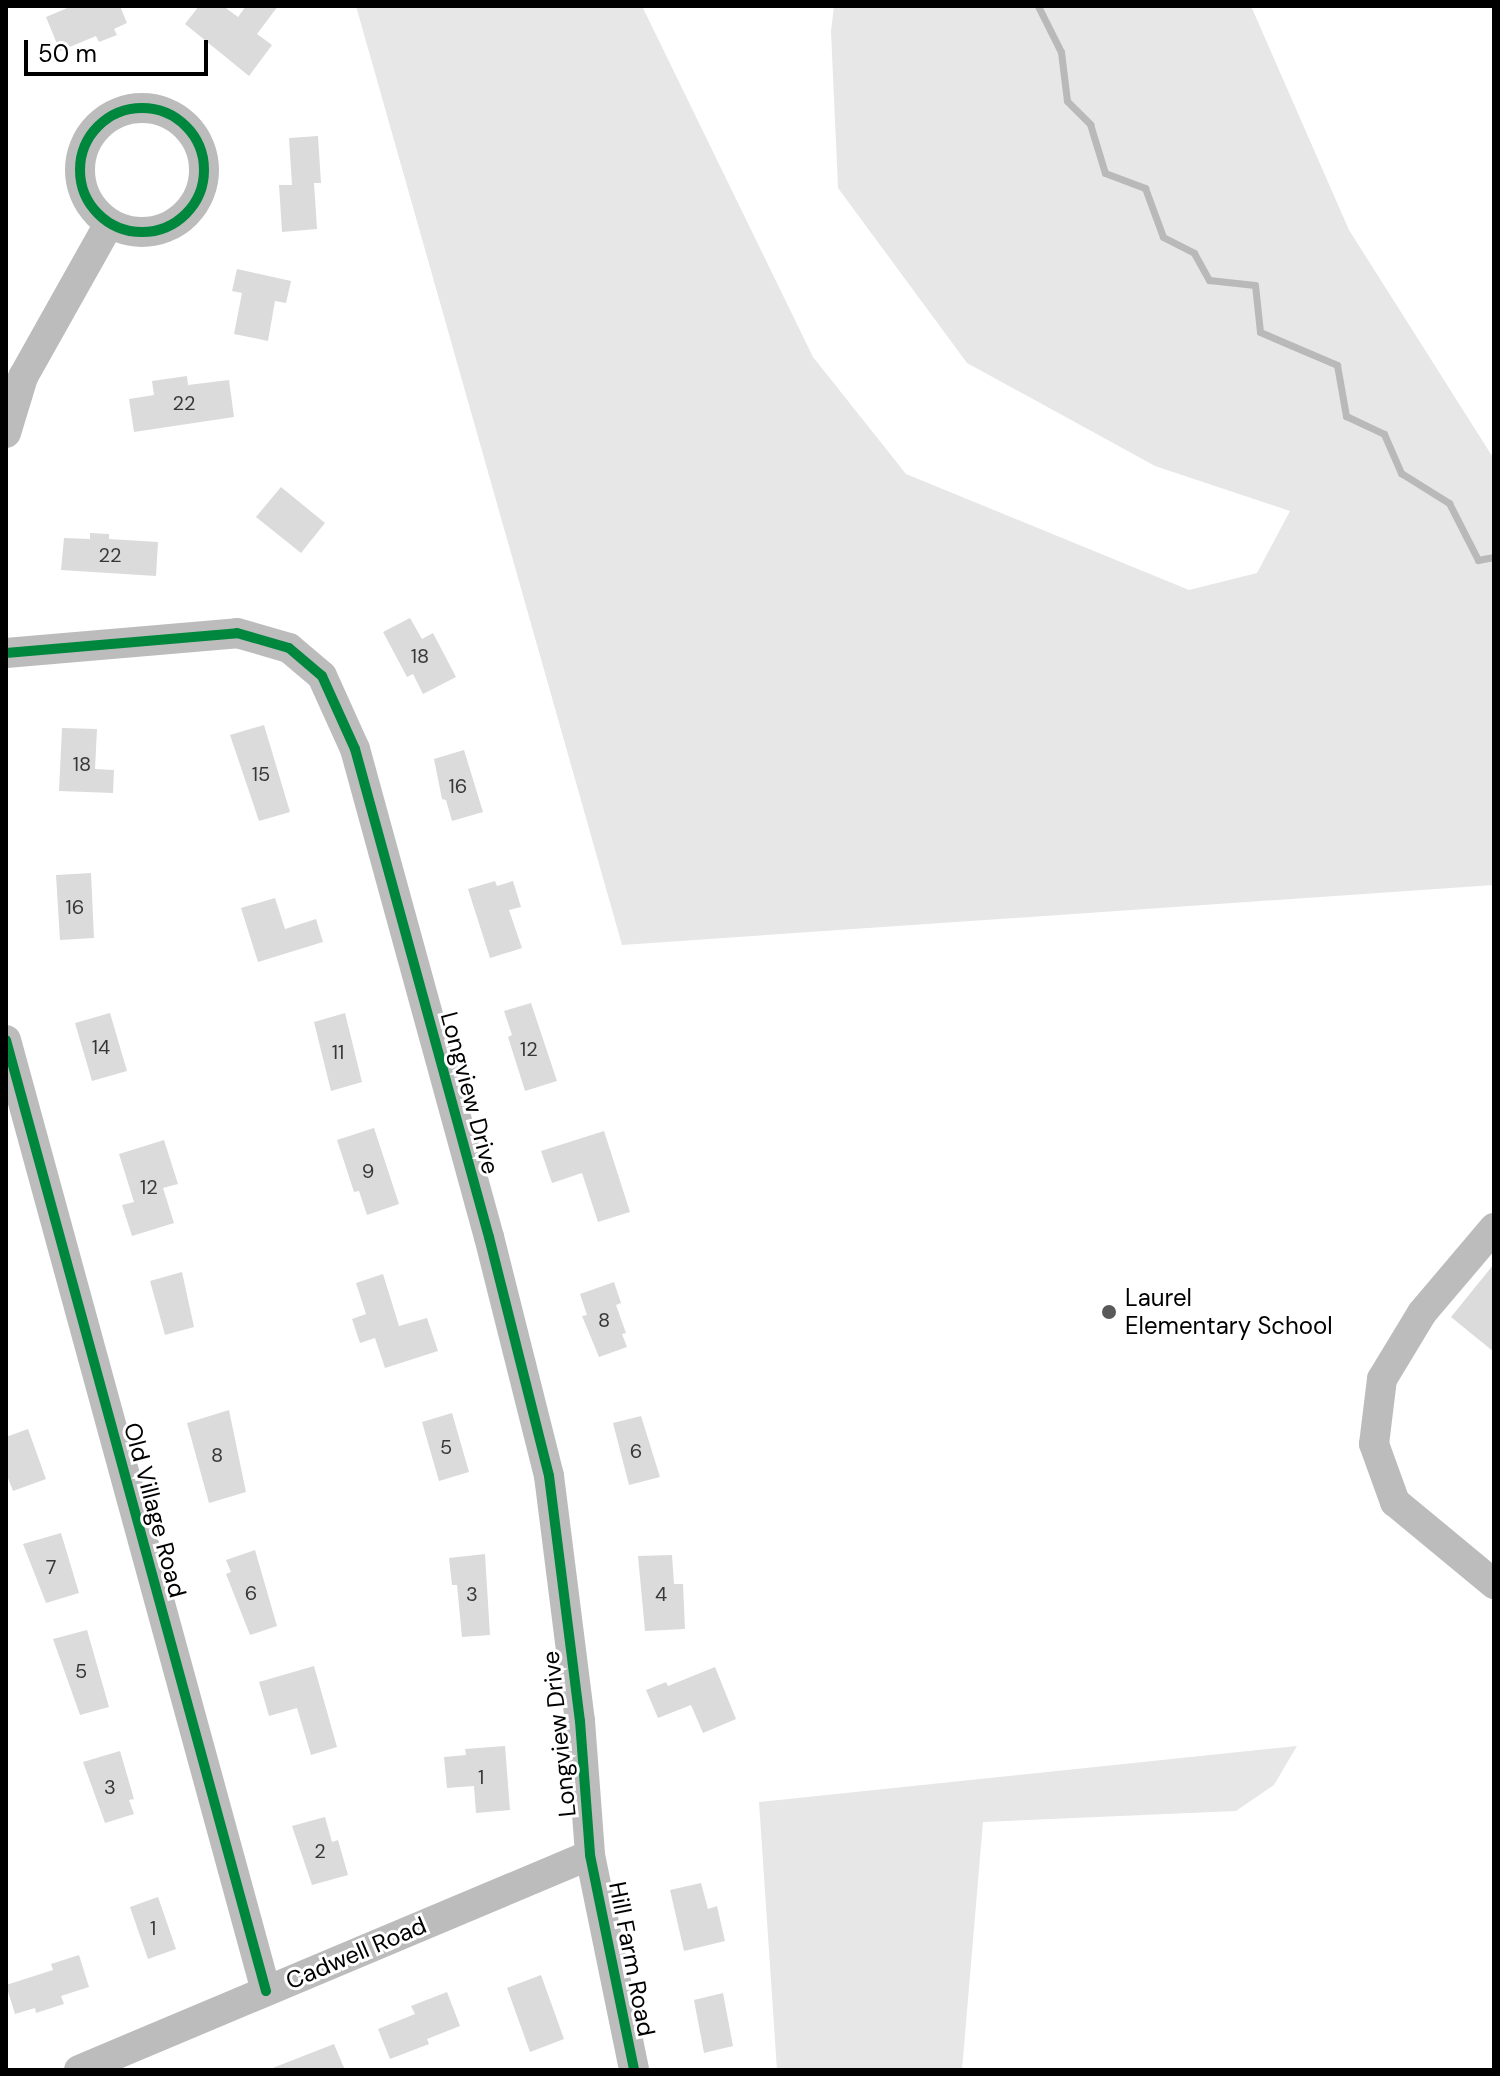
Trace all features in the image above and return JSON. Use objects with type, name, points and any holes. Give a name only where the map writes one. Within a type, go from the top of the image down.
[{"type":"street","points":[[131,108],[153,108],[172,115],[188,127],[202,153],[203,182],[196,201],[175,222],[148,232],[128,231],[109,224],[93,210],[82,191],[79,169],[83,148],[94,129],[111,115],[131,108]]},
{"type":"street","points":[[6,433],[23,377],[109,224]]},
{"type":"street","name":"Longview Drive","points":[[6,653],[237,633],[289,648],[322,676],[355,749],[489,1237],[549,1476],[580,1721],[590,1855]]},
{"type":"street","name":"Old Village Road","points":[[6,1040],[266,1991]]},
{"type":"street","points":[[1494,1228],[1422,1313],[1382,1379],[1374,1444],[1395,1502],[1494,1584]]},
{"type":"street","name":"Cadwell Road","points":[[79,2070],[590,1855]]},
{"type":"street","name":"Hill Farm Road","points":[[590,1855],[634,2070]]},
{"type":"shaded area","points":[[356,6],[642,6],[813,357],[906,474],[1189,590],[1257,573],[1290,511],[1155,466],[967,363],[838,188],[831,31],[834,6],[1251,6],[1349,230],[1494,459],[1494,885],[622,945]]},
{"type":"shaded area","points":[[1297,1746],[1274,1785],[1236,1811],[983,1822],[962,2070],[777,2070],[759,1802]]},
{"type":"building","points":[[72,6],[120,6],[127,23],[114,29],[117,35],[99,42],[96,36],[60,51],[46,17]]},
{"type":"building","points":[[199,6],[223,6],[238,17],[246,6],[278,6],[257,34],[272,45],[249,76],[185,24]]},
{"type":"building","points":[[318,136],[321,183],[314,183],[317,229],[282,232],[279,185],[292,185],[289,138]]},
{"type":"building","points":[[237,269],[291,281],[286,303],[275,301],[268,341],[234,334],[242,293],[232,291]]},
{"type":"building","points":[[187,376],[188,385],[229,380],[234,417],[134,432],[129,399],[154,395],[152,381]]},
{"type":"building","points":[[281,487],[325,523],[301,553],[256,517]]},
{"type":"building","points":[[90,533],[109,534],[109,539],[158,542],[156,576],[61,570],[64,538],[90,539]]},
{"type":"building","points":[[410,618],[422,639],[433,633],[456,677],[423,694],[413,674],[407,677],[383,632]]},
{"type":"building","points":[[264,725],[290,812],[259,821],[230,735]]},
{"type":"building","points":[[62,728],[97,729],[95,769],[114,770],[113,793],[59,791]]},
{"type":"building","points":[[464,750],[483,812],[452,821],[446,800],[442,799],[434,759]]},
{"type":"building","points":[[91,873],[94,938],[60,940],[56,875]]},
{"type":"building","points":[[495,881],[497,886],[513,881],[521,907],[509,910],[522,948],[490,958],[468,889]]},
{"type":"building","points":[[275,898],[285,929],[316,919],[323,942],[258,962],[241,908]]},
{"type":"building","points":[[531,1003],[557,1081],[525,1091],[508,1037],[512,1035],[504,1011]]},
{"type":"building","points":[[110,1013],[127,1071],[92,1081],[75,1023]]},
{"type":"building","points":[[345,1013],[362,1082],[331,1091],[314,1022]]},
{"type":"building","points":[[374,1128],[399,1204],[367,1215],[359,1191],[354,1192],[337,1140]]},
{"type":"building","points":[[604,1131],[630,1212],[598,1222],[582,1173],[552,1183],[541,1151]]},
{"type":"building","points":[[164,1140],[178,1184],[163,1188],[174,1223],[132,1236],[122,1205],[134,1202],[119,1154]]},
{"type":"building","points":[[1494,1264],[1494,1352],[1451,1317]]},
{"type":"building","points":[[182,1272],[194,1327],[165,1335],[150,1281]]},
{"type":"building","points":[[383,1274],[399,1326],[427,1318],[438,1351],[385,1368],[375,1338],[360,1343],[352,1319],[366,1314],[356,1283]]},
{"type":"building","points":[[614,1282],[621,1303],[616,1305],[626,1333],[622,1334],[627,1347],[599,1357],[582,1316],[587,1315],[580,1294]]},
{"type":"building","points":[[229,1410],[246,1492],[209,1503],[187,1423]]},
{"type":"building","points":[[452,1413],[469,1472],[439,1481],[422,1422]]},
{"type":"building","points":[[641,1416],[660,1477],[629,1485],[613,1423]]},
{"type":"building","points":[[28,1429],[46,1479],[13,1491],[6,1473],[6,1437]]},
{"type":"building","points":[[61,1533],[79,1593],[46,1603],[23,1544]]},
{"type":"building","points":[[255,1550],[277,1626],[250,1635],[226,1574],[231,1572],[226,1560]]},
{"type":"building","points":[[485,1554],[490,1635],[462,1637],[457,1585],[452,1585],[449,1558]]},
{"type":"building","points":[[672,1555],[674,1584],[683,1584],[685,1629],[645,1631],[638,1556]]},
{"type":"building","points":[[87,1630],[109,1707],[80,1715],[53,1639]]},
{"type":"building","points":[[314,1666],[337,1747],[311,1755],[297,1708],[269,1716],[259,1682]]},
{"type":"building","points":[[715,1667],[736,1719],[703,1733],[691,1705],[658,1718],[646,1690],[666,1682],[668,1686]]},
{"type":"building","points":[[505,1746],[510,1810],[476,1813],[474,1786],[447,1788],[444,1757],[466,1755],[465,1749]]},
{"type":"building","points":[[120,1751],[134,1799],[129,1800],[134,1814],[105,1823],[83,1762]]},
{"type":"building","points":[[325,1817],[332,1842],[338,1840],[348,1875],[312,1885],[292,1826]]},
{"type":"building","points":[[701,1883],[708,1909],[717,1906],[725,1941],[684,1951],[670,1890]]},
{"type":"building","points":[[158,1897],[176,1949],[148,1959],[130,1907]]},
{"type":"building","points":[[79,1955],[89,1987],[61,1996],[64,2004],[36,2013],[35,2008],[15,2014],[6,1985],[53,1970],[51,1964]]},
{"type":"building","points":[[541,1975],[564,2039],[530,2052],[507,1988]]},
{"type":"building","points":[[447,1992],[460,2026],[427,2039],[429,2044],[390,2059],[378,2029],[415,2014],[411,2006]]},
{"type":"building","points":[[723,1993],[733,2046],[704,2053],[694,2000]]},
{"type":"building","points":[[334,2044],[345,2070],[270,2069]]},
{"type":"waterway","points":[[1038,6],[1061,52],[1067,101],[1090,124],[1105,173],[1145,188],[1163,237],[1194,253],[1209,280],[1255,285],[1260,332],[1337,365],[1346,416],[1384,434],[1401,473],[1449,503],[1478,560],[1494,557]]},
{"type":"cycle path","points":[[142,108],[166,112],[186,126],[200,146],[204,170],[200,194],[186,214],[166,228],[142,232],[118,228],[98,214],[84,194],[80,170],[84,146],[98,126],[118,112],[142,108]]},
{"type":"cycle path","points":[[6,653],[237,633],[289,648],[322,676],[355,749],[489,1237],[549,1476],[580,1721],[590,1855],[634,2070]]},
{"type":"cycle path","points":[[6,1040],[266,1991]]},
{"type":"place","name":"Laurel Elementary School","points":[[1109,1312]]}]
